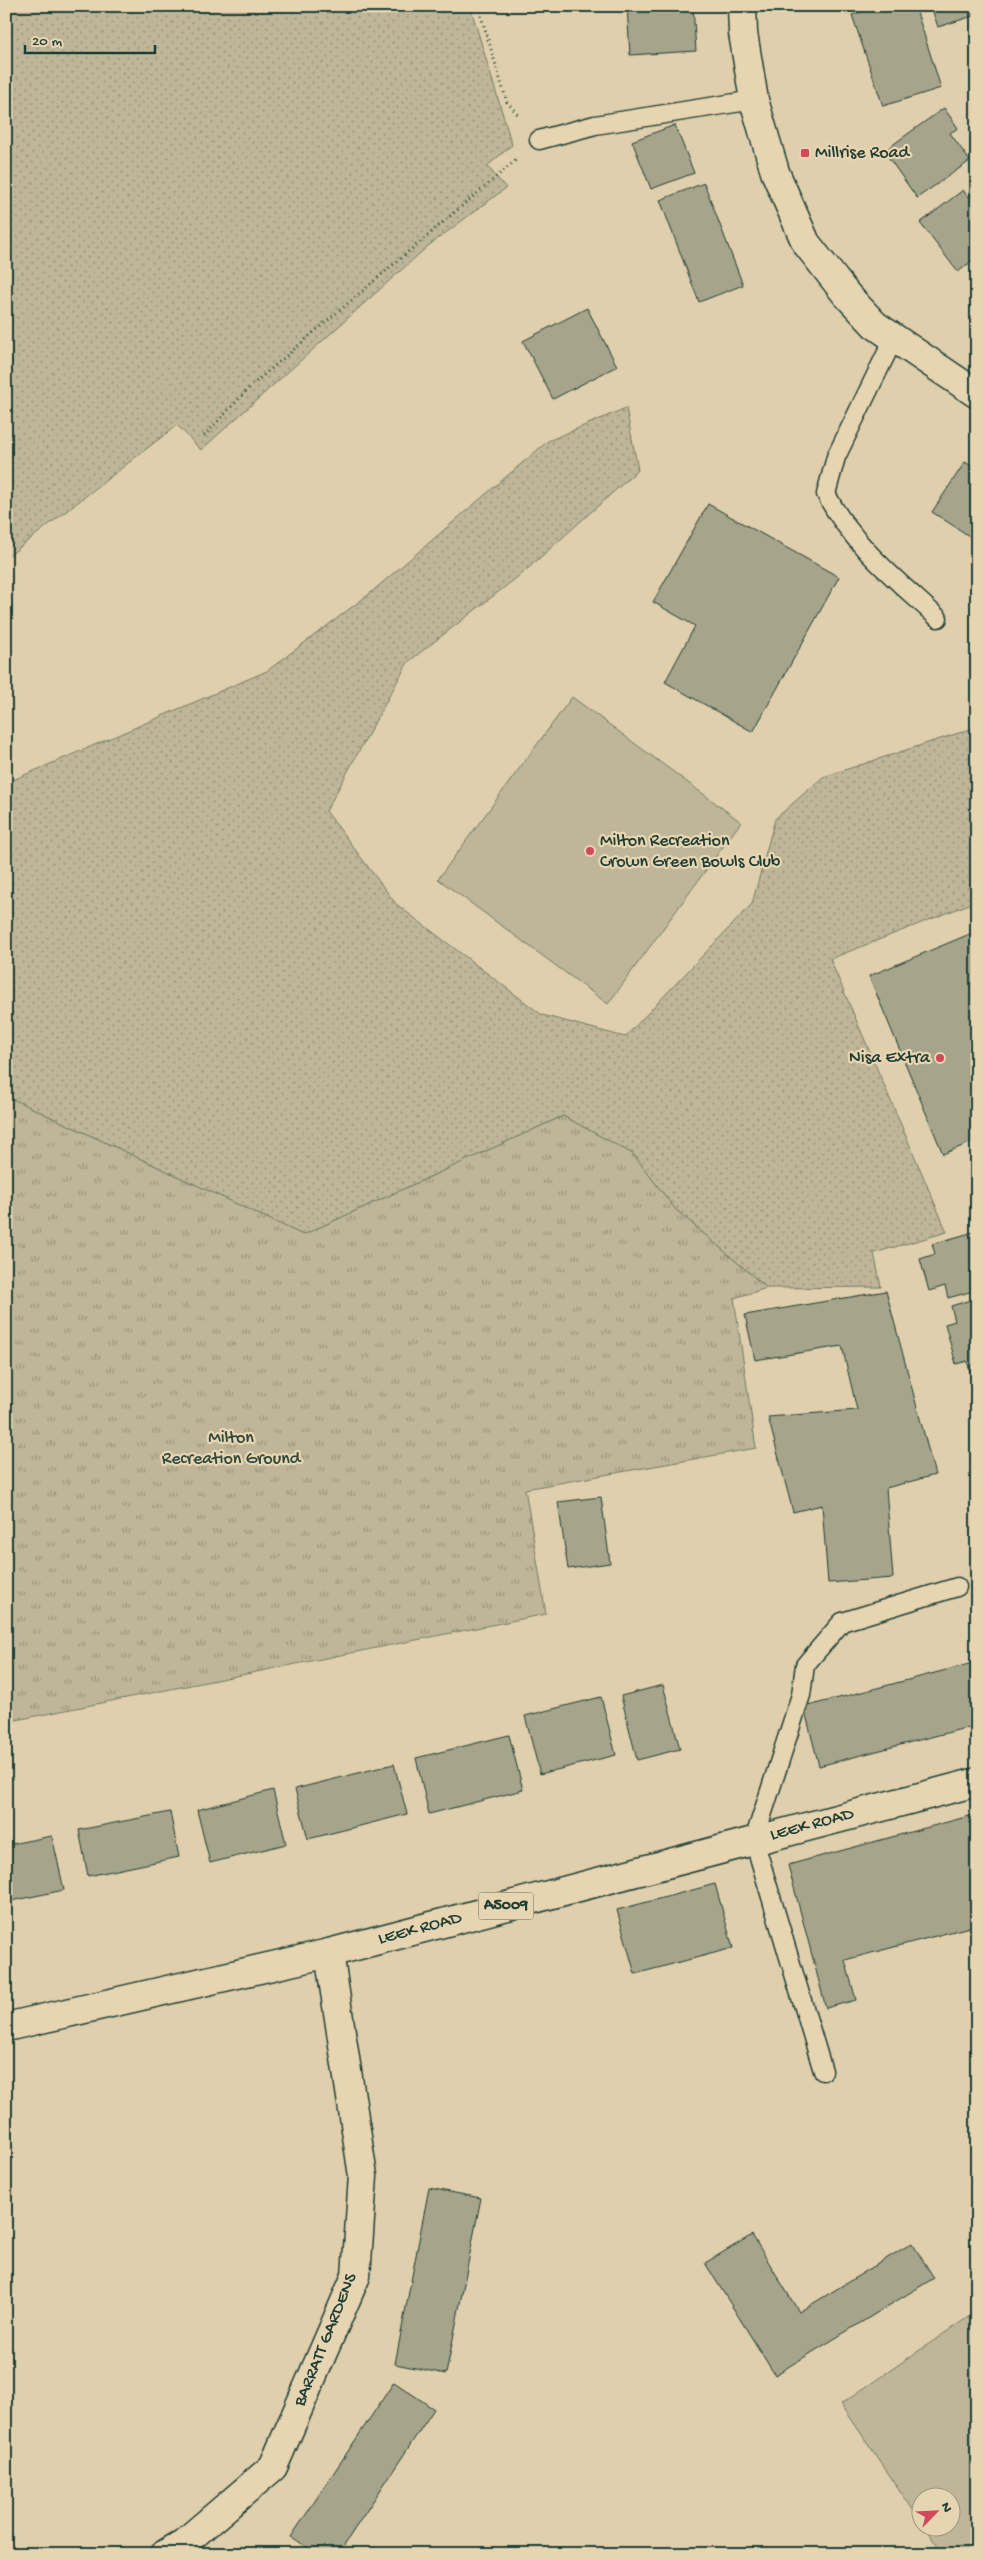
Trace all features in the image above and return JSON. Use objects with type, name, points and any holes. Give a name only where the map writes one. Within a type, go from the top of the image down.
[{"type":"street","points":[[742,6],[743,33],[754,100],[776,172],[806,243],[852,300],[875,324],[977,394]]},
{"type":"street","name":"LEEK ROAD","points":[[6,2027],[328,1953],[977,1782]]},
{"type":"street","name":"BARRATT GARDENS","points":[[165,2554],[184,2543],[273,2467],[356,2276],[363,2176],[328,1953]]},
{"type":"lane","points":[[539,140],[594,125],[754,100]]},
{"type":"lane","points":[[894,338],[836,457],[826,494],[839,519],[869,554],[938,618]]},
{"type":"lane","points":[[823,2071],[754,1840],[802,1695],[805,1665],[842,1622],[956,1587]]},
{"type":"path","points":[[204,436],[252,385],[539,140],[507,102],[478,6]]},
{"type":"green space","points":[[6,6],[470,6],[512,145],[487,166],[506,188],[428,246],[201,450],[177,425],[6,558]]},
{"type":"green space","points":[[626,408],[638,470],[524,572],[408,662],[326,811],[396,904],[542,1015],[625,1037],[752,904],[775,819],[823,777],[977,727],[977,901],[830,959],[947,1232],[874,1253],[881,1287],[767,1288],[675,1209],[633,1154],[563,1116],[303,1235],[6,1096],[6,783],[267,671],[368,595],[548,441]]},
{"type":"green space","name":"Milton Recreation Crown Green Bowls Club","points":[[572,697],[741,822],[608,1004],[438,879]]},
{"type":"green space","name":"Milton Recreation Ground","points":[[6,1096],[303,1235],[563,1116],[633,1154],[675,1209],[767,1288],[734,1298],[756,1448],[525,1489],[546,1614],[6,1722]]},
{"type":"green space","points":[[977,2311],[977,2554],[943,2554],[932,2538],[960,2538],[960,2488],[910,2488],[910,2505],[841,2404]]},
{"type":"building","points":[[627,6],[693,6],[696,51],[630,55]]},
{"type":"building","points":[[879,6],[915,6],[941,88],[883,106],[852,15]]},
{"type":"building","points":[[931,6],[970,6],[973,16],[938,27]]},
{"type":"building","points":[[944,108],[958,128],[950,133],[970,161],[917,198],[884,151]]},
{"type":"building","points":[[675,125],[694,173],[651,189],[632,141]]},
{"type":"building","points":[[704,183],[743,285],[699,302],[660,200]]},
{"type":"building","points":[[963,190],[968,197],[977,191],[977,257],[958,272],[920,223]]},
{"type":"building","points":[[587,308],[617,366],[553,399],[523,341]]},
{"type":"building","points":[[965,462],[977,469],[977,541],[932,512]]},
{"type":"building","points":[[708,504],[839,577],[753,732],[665,682],[695,626],[653,602]]},
{"type":"building","name":"Nisa Extra","points":[[977,931],[977,1140],[943,1154],[869,976]]},
{"type":"building","points":[[977,1231],[977,1290],[948,1298],[945,1286],[929,1291],[920,1259],[935,1254],[932,1244]]},
{"type":"building","points":[[886,1291],[935,1475],[886,1488],[893,1578],[828,1583],[822,1505],[793,1512],[768,1417],[857,1410],[842,1346],[755,1360],[745,1315]]},
{"type":"building","points":[[977,1298],[977,1389],[975,1390],[967,1361],[956,1364],[945,1324],[955,1321],[951,1306]]},
{"type":"building","points":[[601,1497],[610,1563],[568,1569],[558,1502]]},
{"type":"building","points":[[977,1662],[977,1725],[819,1766],[804,1707]]},
{"type":"building","points":[[663,1685],[680,1749],[637,1760],[621,1696]]},
{"type":"building","points":[[601,1697],[616,1755],[540,1774],[525,1716]]},
{"type":"building","points":[[509,1735],[523,1790],[429,1814],[416,1758]]},
{"type":"building","points":[[394,1764],[407,1814],[308,1839],[295,1789]]},
{"type":"building","points":[[273,1790],[286,1844],[210,1863],[197,1810]]},
{"type":"building","points":[[170,1812],[179,1857],[88,1876],[79,1830]]},
{"type":"building","points":[[977,1814],[977,1925],[845,1960],[856,2000],[826,2008],[788,1865]]},
{"type":"building","points":[[52,1836],[64,1890],[6,1902],[6,1845]]},
{"type":"building","points":[[715,1884],[733,1948],[635,1974],[617,1910]]},
{"type":"building","points":[[429,2188],[481,2198],[446,2374],[395,2364]]},
{"type":"building","points":[[752,2235],[799,2312],[912,2243],[934,2278],[775,2375],[705,2263]]},
{"type":"building","points":[[394,2382],[434,2409],[338,2554],[316,2554],[291,2537]]},
{"type":"place","name":"Millrise Road","points":[[805,153]]},
{"type":"place","name":"Milton Recreation Crown Green Bowls Club","points":[[590,851]]},
{"type":"place","name":"Nisa Extra","points":[[940,1058]]}]
